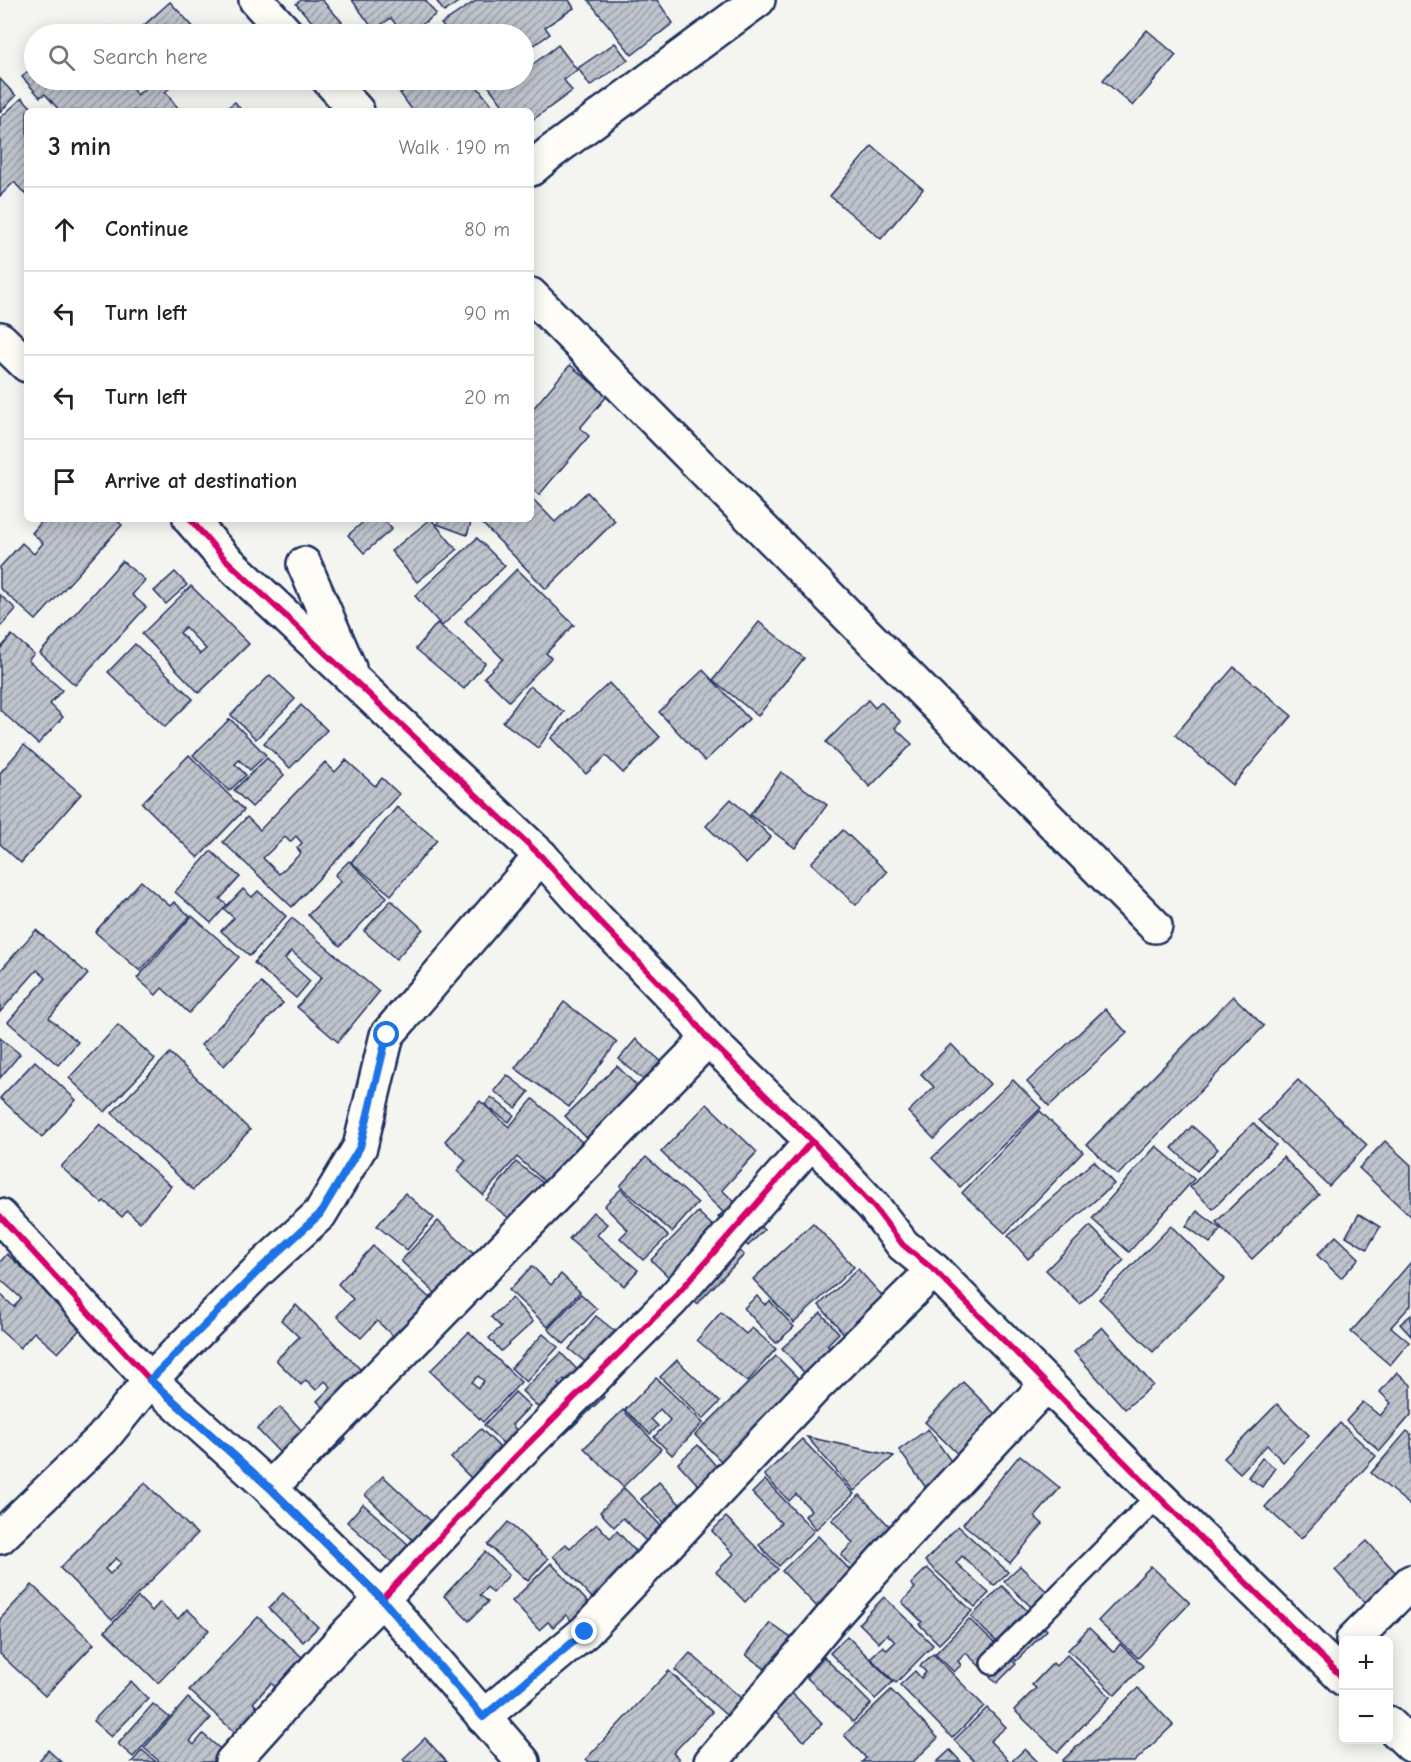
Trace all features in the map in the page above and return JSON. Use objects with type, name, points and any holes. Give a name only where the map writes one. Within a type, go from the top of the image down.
[{"type":"street","points":[[256,0],[278,24]]},
{"type":"street","points":[[534,167],[758,0]]},
{"type":"street","points":[[338,90],[354,108]]},
{"type":"street","points":[[534,298],[1155,926]]},
{"type":"street","points":[[0,339],[24,362]]},
{"type":"street","points":[[192,522],[223,556],[541,856],[597,920],[684,1009],[708,1039],[812,1141],[874,1207],[903,1245],[934,1270],[1158,1496],[1339,1665]]},
{"type":"street","points":[[304,564],[353,678]]},
{"type":"street","points":[[3,1528],[102,1439],[150,1380],[260,1269],[320,1214],[360,1147],[387,1035],[541,856]]},
{"type":"street","points":[[270,1488],[708,1039]]},
{"type":"street","points":[[232,1762],[347,1634],[516,1456],[672,1300],[812,1141]]},
{"type":"street","points":[[0,1216],[150,1380],[270,1488],[382,1599],[523,1762]]},
{"type":"street","points":[[483,1717],[585,1632],[816,1386],[934,1270]]},
{"type":"street","points":[[711,1762],[884,1558],[1047,1384]]},
{"type":"street","points":[[1358,1636],[1411,1582]]},
{"type":"street","points":[[1393,1727],[1411,1745]]},
{"type":"lane","points":[[992,1663],[1158,1496]]},
{"type":"building","points":[[301,0],[322,0],[342,22],[340,24],[314,24],[296,4]]},
{"type":"building","points":[[352,0],[425,0],[436,14],[422,24],[396,24],[391,18],[382,24],[370,24]]},
{"type":"building","points":[[436,0],[461,0],[444,12]]},
{"type":"building","points":[[477,0],[569,0],[574,8],[545,27],[550,34],[534,45],[534,24],[441,24]]},
{"type":"building","points":[[588,0],[657,0],[673,23],[632,55]]},
{"type":"building","points":[[170,2],[191,24],[145,24]]},
{"type":"building","points":[[1147,30],[1176,55],[1133,106],[1103,80]]},
{"type":"building","points":[[615,43],[628,60],[590,86],[578,68]]},
{"type":"building","points":[[558,45],[577,70],[564,80],[572,91],[534,119],[534,108],[505,108],[491,90],[534,90],[534,63]]},
{"type":"building","points":[[0,79],[16,96],[0,112]]},
{"type":"building","points":[[34,90],[133,90],[137,95],[143,90],[167,90],[165,92],[178,108],[57,108],[45,94],[40,97]]},
{"type":"building","points":[[405,90],[480,90],[494,108],[411,108],[400,93]]},
{"type":"building","points":[[22,98],[32,108],[24,108],[24,193],[14,182],[0,196],[0,118]]},
{"type":"building","points":[[235,102],[240,108],[227,108]]},
{"type":"building","points":[[872,146],[923,189],[881,239],[830,196]]},
{"type":"building","points":[[570,365],[607,396],[580,428],[589,436],[539,495],[534,491],[534,407]]},
{"type":"building","points":[[587,492],[615,521],[546,589],[481,522],[534,522],[534,500],[555,522]]},
{"type":"building","points":[[41,522],[118,522],[122,525],[36,620],[0,588],[0,567],[22,543],[34,554],[43,543],[32,533]]},
{"type":"building","points":[[363,522],[386,522],[392,529],[364,553],[348,535]]},
{"type":"building","points":[[427,522],[434,522],[457,550],[417,582],[391,551]]},
{"type":"building","points":[[438,522],[471,522],[467,535],[437,524]]},
{"type":"building","points":[[477,538],[505,566],[442,626],[415,596]]},
{"type":"building","points":[[122,561],[145,580],[132,595],[146,607],[75,685],[40,653]]},
{"type":"building","points":[[517,569],[574,625],[546,653],[551,658],[509,701],[484,677],[503,659],[465,621]]},
{"type":"building","points":[[175,572],[187,585],[166,604],[154,591]]},
{"type":"building","points":[[191,586],[249,644],[199,693],[142,634]],"holes":[[[185,627],[206,649],[200,654],[180,633]]]},
{"type":"building","points":[[0,595],[16,609],[1,626],[0,625]]},
{"type":"building","points":[[759,622],[804,658],[758,716],[713,680]]},
{"type":"building","points":[[437,623],[485,663],[464,689],[416,649]]},
{"type":"building","points":[[12,635],[34,654],[28,660],[62,690],[50,704],[63,717],[38,744],[0,710],[0,649]]},
{"type":"building","points":[[135,644],[193,699],[165,727],[108,672]]},
{"type":"building","points":[[1234,667],[1292,716],[1233,785],[1175,735]]},
{"type":"building","points":[[703,670],[749,719],[705,761],[659,712]]},
{"type":"building","points":[[270,675],[295,699],[256,739],[231,715]]},
{"type":"building","points":[[609,683],[660,737],[623,773],[606,756],[586,774],[551,738]]},
{"type":"building","points":[[530,686],[564,712],[538,748],[503,722]]},
{"type":"building","points":[[868,700],[875,708],[881,702],[901,722],[895,728],[912,744],[870,787],[826,742]]},
{"type":"building","points":[[301,705],[327,730],[290,768],[264,743]]},
{"type":"building","points":[[230,719],[266,755],[250,770],[239,760],[235,764],[246,775],[229,791],[193,755]]},
{"type":"building","points":[[24,745],[81,794],[21,863],[0,844],[0,773]]},
{"type":"building","points":[[189,755],[244,810],[198,858],[142,803]]},
{"type":"building","points":[[267,758],[284,775],[252,807],[234,790]]},
{"type":"building","points":[[346,760],[375,786],[382,778],[399,794],[292,907],[223,842],[247,817],[260,830],[325,762],[335,772]],"holes":[[[296,836],[302,843],[297,848],[301,853],[279,874],[263,858],[285,837],[290,842]]]},
{"type":"building","points":[[781,772],[827,805],[795,848],[750,815]]},
{"type":"building","points":[[731,799],[771,837],[746,864],[706,826]]},
{"type":"building","points":[[397,807],[437,840],[391,895],[351,862]]},
{"type":"building","points":[[843,830],[887,872],[856,905],[811,863]]},
{"type":"building","points":[[211,851],[240,877],[220,899],[227,905],[211,923],[175,892]]},
{"type":"building","points":[[349,861],[387,897],[340,946],[308,915],[341,881],[335,875]]},
{"type":"building","points":[[141,881],[170,906],[174,902],[190,916],[140,971],[95,932]]},
{"type":"building","points":[[243,889],[252,897],[258,891],[286,916],[250,956],[221,931],[234,918],[224,909]]},
{"type":"building","points":[[391,900],[423,929],[396,959],[364,931]]},
{"type":"building","points":[[192,916],[239,957],[189,1013],[162,988],[156,995],[137,978]]},
{"type":"building","points":[[292,918],[379,992],[338,1042],[297,1007],[322,977],[291,951],[285,959],[310,981],[296,998],[254,963]]},
{"type":"building","points":[[36,930],[88,974],[49,1018],[78,1042],[58,1065],[8,1022],[46,978],[37,970],[0,1012],[0,971]]},
{"type":"building","points":[[261,983],[283,1003],[224,1066],[201,1045]]},
{"type":"building","points":[[1233,996],[1264,1026],[1118,1175],[1087,1144]]},
{"type":"building","points":[[564,1002],[617,1042],[569,1107],[515,1068]]},
{"type":"building","points":[[1105,1009],[1127,1033],[1049,1106],[1027,1082]]},
{"type":"building","points":[[118,1025],[155,1059],[105,1112],[69,1078]]},
{"type":"building","points":[[0,1038],[20,1054],[0,1078]]},
{"type":"building","points":[[636,1039],[663,1063],[646,1082],[619,1059]]},
{"type":"building","points":[[951,1044],[990,1084],[934,1139],[908,1112],[934,1087],[921,1074]]},
{"type":"building","points":[[170,1053],[250,1130],[193,1190],[112,1113]]},
{"type":"building","points":[[35,1061],[76,1100],[42,1137],[0,1098]]},
{"type":"building","points":[[617,1066],[644,1093],[606,1158],[565,1116]]},
{"type":"building","points":[[507,1075],[529,1092],[516,1108],[494,1091]]},
{"type":"building","points":[[1013,1080],[1041,1108],[960,1187],[932,1158]]},
{"type":"building","points":[[1298,1080],[1367,1145],[1329,1186],[1259,1120]]},
{"type":"building","points":[[491,1097],[514,1115],[509,1122],[485,1105]]},
{"type":"building","points":[[533,1099],[582,1142],[564,1161],[587,1181],[568,1202],[517,1157],[483,1195],[457,1171],[466,1160],[445,1141],[480,1101],[509,1127]]},
{"type":"building","points":[[707,1104],[757,1152],[722,1190],[764,1230],[748,1246],[718,1217],[723,1212],[661,1152]]},
{"type":"building","points":[[1040,1111],[1083,1152],[1005,1233],[962,1193]]},
{"type":"building","points":[[1253,1123],[1276,1145],[1213,1209],[1190,1187]]},
{"type":"building","points":[[100,1124],[171,1186],[140,1222],[127,1211],[122,1217],[104,1201],[102,1203],[61,1167]]},
{"type":"building","points":[[1192,1126],[1218,1149],[1197,1171],[1172,1148]]},
{"type":"building","points":[[1385,1141],[1411,1165],[1411,1217],[1359,1168]]},
{"type":"building","points":[[1156,1146],[1194,1179],[1129,1252],[1092,1219]]},
{"type":"building","points":[[646,1157],[698,1203],[672,1232],[620,1186]]},
{"type":"building","points":[[1283,1157],[1319,1195],[1252,1259],[1216,1222]]},
{"type":"building","points":[[1094,1161],[1114,1184],[1028,1259],[1008,1236]]},
{"type":"building","points":[[516,1162],[565,1200],[515,1223],[486,1200]]},
{"type":"building","points":[[621,1189],[668,1236],[643,1260],[620,1238],[628,1230],[604,1206]]},
{"type":"building","points":[[405,1193],[434,1218],[407,1250],[377,1226]]},
{"type":"building","points":[[1197,1211],[1221,1229],[1210,1243],[1186,1226]]},
{"type":"building","points":[[593,1212],[607,1224],[597,1235],[638,1270],[624,1286],[569,1239]]},
{"type":"building","points":[[698,1212],[744,1255],[697,1304],[651,1260]]},
{"type":"building","points":[[1359,1214],[1380,1227],[1367,1249],[1346,1236]]},
{"type":"building","points":[[438,1221],[490,1269],[452,1309],[401,1261]]},
{"type":"building","points":[[813,1223],[854,1267],[794,1323],[753,1279]]},
{"type":"building","points":[[1090,1226],[1124,1260],[1080,1304],[1046,1270]]},
{"type":"building","points":[[1171,1226],[1225,1279],[1153,1352],[1099,1299]]},
{"type":"building","points":[[1336,1236],[1359,1258],[1341,1278],[1317,1255]]},
{"type":"building","points":[[373,1246],[446,1313],[385,1378],[369,1363],[393,1336],[377,1321],[361,1338],[337,1316],[353,1299],[338,1284]]},
{"type":"building","points":[[7,1254],[85,1324],[58,1353],[34,1332],[20,1348],[0,1330],[0,1294],[14,1307],[21,1298],[0,1279],[0,1262]]},
{"type":"building","points":[[1411,1262],[1411,1305],[1391,1327],[1409,1342],[1390,1365],[1351,1332]]},
{"type":"building","points":[[532,1266],[551,1285],[561,1274],[580,1292],[548,1327],[509,1290]]},
{"type":"building","points":[[858,1269],[887,1301],[854,1345],[819,1305]]},
{"type":"building","points":[[581,1294],[597,1309],[564,1344],[548,1329]]},
{"type":"building","points":[[757,1296],[765,1305],[770,1301],[794,1327],[776,1343],[744,1308]]},
{"type":"building","points":[[512,1298],[533,1322],[501,1351],[489,1338],[501,1327],[491,1317]]},
{"type":"building","points":[[296,1305],[379,1388],[341,1425],[317,1401],[331,1387],[325,1381],[316,1390],[306,1380],[301,1385],[276,1360],[299,1337],[281,1320]]},
{"type":"building","points":[[721,1312],[746,1334],[752,1328],[776,1349],[747,1382],[697,1340]]},
{"type":"building","points":[[821,1313],[839,1333],[827,1345],[846,1364],[819,1389],[782,1348]]},
{"type":"building","points":[[1411,1315],[1411,1336],[1400,1324]]},
{"type":"building","points":[[596,1316],[641,1352],[614,1385],[569,1349]]},
{"type":"building","points":[[1102,1327],[1153,1385],[1125,1409],[1074,1352]]},
{"type":"building","points":[[469,1332],[521,1382],[483,1422],[430,1371]],"holes":[[[478,1376],[484,1381],[478,1388],[472,1382]]]},
{"type":"building","points":[[543,1334],[558,1347],[526,1382],[511,1368]]},
{"type":"building","points":[[561,1353],[604,1397],[565,1434],[522,1391]],"holes":[[[564,1379],[570,1386],[565,1391],[558,1384]]]},
{"type":"building","points":[[776,1356],[811,1391],[729,1469],[695,1435]]},
{"type":"building","points":[[677,1360],[720,1402],[703,1419],[660,1377]]},
{"type":"building","points":[[1397,1372],[1411,1385],[1411,1415],[1380,1451],[1346,1421],[1363,1402],[1380,1416],[1391,1403],[1380,1392]]},
{"type":"building","points":[[656,1378],[703,1423],[672,1455],[654,1437],[670,1420],[660,1409],[651,1419],[658,1426],[650,1434],[625,1410]]},
{"type":"building","points":[[963,1382],[998,1417],[977,1473],[925,1422]]},
{"type":"building","points":[[515,1392],[530,1406],[512,1425],[519,1433],[526,1465],[484,1425]]},
{"type":"building","points":[[1277,1404],[1309,1435],[1283,1462],[1267,1445],[1240,1473],[1224,1458]]},
{"type":"building","points":[[280,1407],[305,1434],[324,1416],[346,1439],[304,1478],[257,1429]]},
{"type":"building","points":[[623,1410],[661,1449],[623,1487],[584,1448]]},
{"type":"building","points":[[1340,1423],[1376,1456],[1301,1539],[1265,1507]]},
{"type":"building","points":[[481,1429],[522,1469],[482,1489],[451,1458]]},
{"type":"building","points":[[928,1429],[963,1478],[934,1499],[899,1450]]},
{"type":"building","points":[[1407,1431],[1411,1434],[1411,1506],[1371,1473]]},
{"type":"building","points":[[807,1437],[894,1456],[854,1491]]},
{"type":"building","points":[[802,1439],[854,1494],[816,1529],[805,1516],[811,1510],[796,1494],[789,1501],[764,1475]]},
{"type":"building","points":[[698,1445],[728,1480],[709,1497],[678,1463]]},
{"type":"building","points":[[1020,1455],[1060,1488],[1035,1517],[1043,1524],[1010,1563],[963,1524]]},
{"type":"building","points":[[1262,1458],[1275,1468],[1262,1487],[1248,1477]]},
{"type":"building","points":[[383,1476],[431,1521],[413,1540],[365,1495]]},
{"type":"building","points":[[765,1480],[814,1531],[779,1566],[759,1545],[781,1523],[752,1493]]},
{"type":"building","points":[[659,1482],[692,1517],[674,1534],[641,1499]]},
{"type":"building","points":[[145,1483],[197,1534],[112,1620],[60,1568]],"holes":[[[116,1558],[121,1563],[110,1574],[105,1569]]]},
{"type":"building","points":[[624,1488],[665,1530],[650,1545],[623,1518],[614,1527],[600,1512]]},
{"type":"building","points":[[860,1495],[908,1546],[868,1584],[841,1555],[853,1543],[832,1520]]},
{"type":"building","points":[[363,1504],[410,1546],[394,1564],[347,1522]]},
{"type":"building","points":[[726,1517],[778,1569],[745,1602],[716,1572],[734,1554],[712,1531]]},
{"type":"building","points":[[508,1522],[548,1559],[528,1581],[488,1545]]},
{"type":"building","points":[[597,1524],[610,1538],[617,1531],[641,1557],[594,1600],[553,1556],[566,1544],[570,1548]]},
{"type":"building","points":[[958,1526],[1008,1572],[994,1586],[962,1556],[956,1563],[989,1593],[975,1607],[925,1561]]},
{"type":"building","points":[[818,1536],[861,1582],[826,1616],[782,1571]]},
{"type":"building","points":[[1367,1541],[1405,1583],[1373,1612],[1335,1570]]},
{"type":"building","points":[[485,1552],[509,1575],[493,1593],[487,1587],[480,1595],[488,1602],[469,1621],[444,1596]]},
{"type":"building","points":[[551,1563],[599,1614],[581,1631],[566,1615],[553,1627],[548,1622],[539,1630],[512,1601]]},
{"type":"building","points":[[1020,1566],[1063,1607],[1048,1623],[1004,1581]]},
{"type":"building","points":[[1151,1566],[1190,1603],[1138,1658],[1098,1621]]},
{"type":"building","points":[[927,1568],[972,1611],[939,1644],[902,1602],[915,1588],[911,1584]]},
{"type":"building","points":[[32,1585],[94,1644],[45,1696],[0,1654],[0,1619]]},
{"type":"building","points":[[1002,1586],[1047,1630],[1016,1661],[971,1617]]},
{"type":"building","points":[[283,1593],[318,1627],[303,1642],[269,1608]]},
{"type":"building","points":[[138,1597],[152,1611],[160,1602],[178,1619],[187,1609],[209,1630],[158,1683],[105,1631]]},
{"type":"building","points":[[884,1597],[933,1645],[896,1683],[870,1658],[883,1646],[887,1650],[895,1642],[887,1634],[879,1643],[859,1623]]},
{"type":"building","points":[[258,1617],[314,1668],[287,1698],[271,1683],[253,1703],[270,1718],[246,1743],[189,1690]]},
{"type":"building","points":[[969,1619],[1016,1664],[997,1683],[966,1653],[958,1661],[961,1665],[954,1672],[935,1654]]},
{"type":"building","points":[[770,1623],[795,1641],[771,1673],[746,1655]]},
{"type":"building","points":[[1089,1628],[1114,1652],[1120,1644],[1143,1666],[1115,1695],[1068,1650]]},
{"type":"building","points":[[847,1636],[893,1682],[875,1699],[830,1653]]},
{"type":"building","points":[[690,1653],[750,1706],[734,1722],[675,1670]]},
{"type":"building","points":[[933,1654],[984,1706],[952,1738],[900,1685],[915,1671],[921,1678],[926,1672],[920,1666]]},
{"type":"building","points":[[1067,1655],[1110,1697],[1058,1752],[1014,1710],[1036,1688],[1032,1685],[1053,1663],[1056,1666]]},
{"type":"building","points":[[824,1657],[871,1704],[853,1722],[805,1676]]},
{"type":"building","points":[[669,1671],[712,1712],[673,1753],[679,1759],[675,1762],[589,1762],[586,1759]]},
{"type":"building","points":[[131,1681],[148,1699],[111,1737],[93,1721]]},
{"type":"building","points":[[1138,1688],[1173,1725],[1134,1762],[1062,1761]]},
{"type":"building","points":[[891,1690],[938,1738],[913,1762],[862,1762],[866,1758],[844,1735]]},
{"type":"building","points":[[792,1693],[822,1724],[804,1741],[774,1711]]},
{"type":"building","points":[[188,1698],[211,1718],[190,1741],[194,1745],[203,1734],[225,1753],[217,1762],[160,1762],[144,1748]]},
{"type":"building","points":[[153,1704],[169,1717],[133,1757],[118,1744]]},
{"type":"building","points":[[987,1708],[1006,1727],[990,1741],[1010,1762],[975,1762],[954,1740]]},
{"type":"building","points":[[425,1738],[447,1762],[405,1762],[403,1759]]},
{"type":"building","points":[[1025,1749],[1038,1762],[1011,1762]]},
{"type":"building","points":[[48,1750],[61,1762],[38,1762]]},
{"type":"building","points":[[142,1750],[156,1762],[132,1762]]},
{"type":"building","points":[[950,1750],[961,1762],[937,1762]]},
{"type":"cycle path","points":[[193,522],[223,557],[541,856],[597,919],[684,1009],[708,1039],[812,1141],[874,1207],[903,1245],[934,1270],[1339,1674]]},
{"type":"cycle path","points":[[0,1216],[150,1380],[270,1488],[382,1599],[516,1456],[672,1300],[812,1141]]},
{"type":"route","points":[[387,1035],[360,1147],[320,1214],[260,1269],[150,1380],[270,1488],[382,1599],[483,1717],[585,1632]]}]
